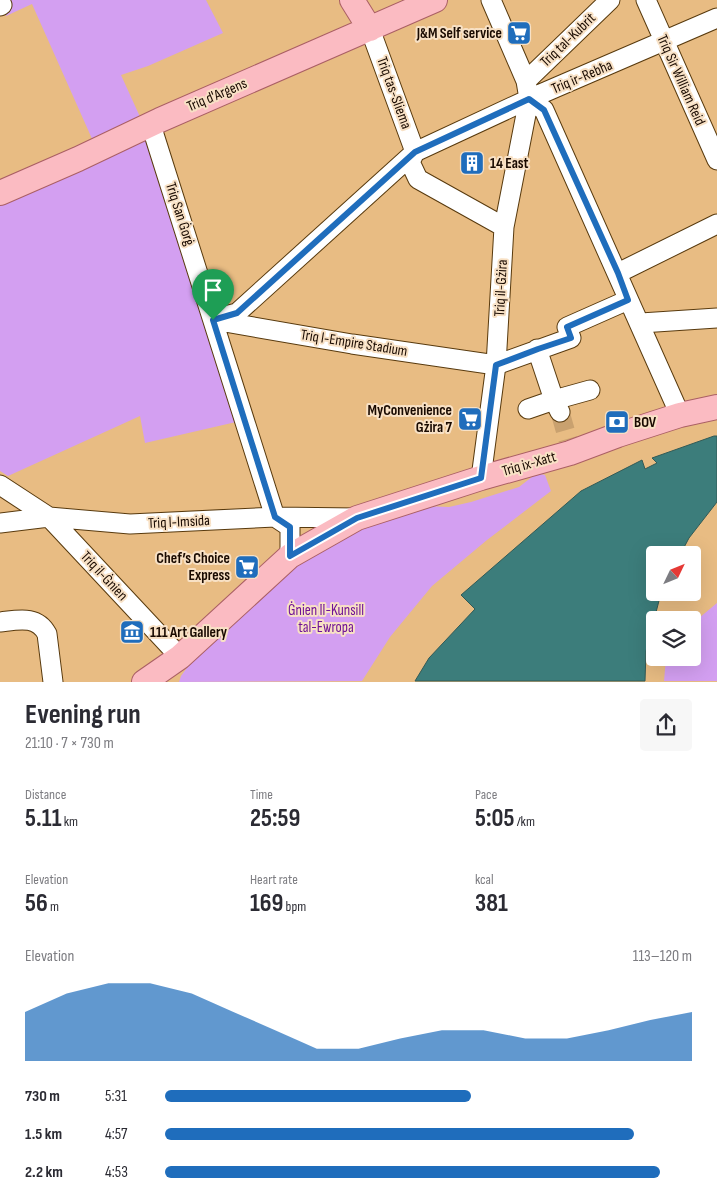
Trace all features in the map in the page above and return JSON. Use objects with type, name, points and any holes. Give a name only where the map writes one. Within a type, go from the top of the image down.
[{"type":"main road","name":"Triq tas-Sliema","points":[[352,0],[370,29]]},
{"type":"main road","name":"Triq d'Argens","points":[[0,193],[151,124],[435,0]]},
{"type":"main road","name":"Triq ix-Xatt","points":[[144,682],[180,657],[290,556],[357,518],[481,478],[569,446],[618,435],[680,415],[716,410]]},
{"type":"main road","points":[[171,682],[180,657]]},
{"type":"street","points":[[491,0],[528,90],[544,110],[680,415]]},
{"type":"street","name":"Triq tal-Kubrit","points":[[528,90],[610,0]]},
{"type":"street","name":"Triq Sir William Reid","points":[[646,0],[717,160]]},
{"type":"street","name":"Triq ir-Rebħa","points":[[213,320],[237,313],[415,152],[528,90],[664,41],[717,18]]},
{"type":"street","name":"Triq tas-Sliema","points":[[370,29],[415,152],[410,162],[418,179],[504,228]]},
{"type":"street","name":"Triq il-Gżira","points":[[481,478],[496,365],[504,228],[528,90]]},
{"type":"street","name":"Triq San Ġorġ","points":[[151,124],[275,517],[290,527],[290,556]]},
{"type":"street","points":[[618,273],[717,224]]},
{"type":"street","points":[[496,365],[571,338],[567,327],[628,300]]},
{"type":"street","points":[[641,324],[717,318]]},
{"type":"street","name":"Triq l-Empire Stadium","points":[[213,320],[352,344],[496,365]]},
{"type":"street","points":[[538,349],[557,406]]},
{"type":"street","points":[[528,409],[557,406],[590,390]]},
{"type":"street","name":"Triq l-Imsida","points":[[4,488],[49,517],[130,524],[275,517],[357,518]]},
{"type":"street","name":"Triq l-Imsida","points":[[4,488],[13,501],[4,523]]},
{"type":"street","points":[[4,523],[49,517]]},
{"type":"street","name":"Triq il-Ġnien","points":[[49,517],[180,657]]},
{"type":"street","points":[[0,622],[31,619],[45,629],[53,682]]},
{"type":"green space","points":[[0,0],[206,0],[223,33],[148,66],[121,75],[141,119],[93,141],[32,4],[6,16]]},
{"type":"green space","points":[[147,137],[236,422],[145,443],[140,416],[8,476],[0,471],[0,202]]},
{"type":"green space","name":"Ġnien Il-Kunsill tal-Ewropa","points":[[537,473],[545,475],[551,491],[487,540],[432,586],[390,637],[362,681],[179,682],[181,676],[197,654],[296,561],[365,526],[423,506],[449,507],[471,502],[519,487]]},
{"type":"green space","points":[[717,603],[717,681],[664,681],[665,666],[701,666],[701,616]]},
{"type":"water","points":[[717,436],[717,502],[685,546],[646,546],[646,601],[659,601],[656,611],[646,611],[645,681],[415,681],[429,658],[475,609],[461,595],[581,491],[642,460],[645,469],[657,463],[652,458]]},
{"type":"tunnel","points":[[560,412],[568,440]]},
{"type":"place","name":"J&M Self service","points":[[519,33]]},
{"type":"place","name":"14 East","points":[[472,163]]},
{"type":"place","name":"MyConvenience Gżira 7","points":[[470,419]]},
{"type":"place","name":"BOV","points":[[617,422]]},
{"type":"place","name":"Chef’s Choice Express","points":[[247,567]]},
{"type":"place","name":"111 Art Gallery","points":[[132,632]]},
{"type":"route","points":[[529,99],[544,110],[618,273],[628,300],[567,327],[571,338],[496,365],[481,478],[357,518],[290,556],[290,527],[275,517],[213,320],[237,313],[415,152],[529,99]]}]
